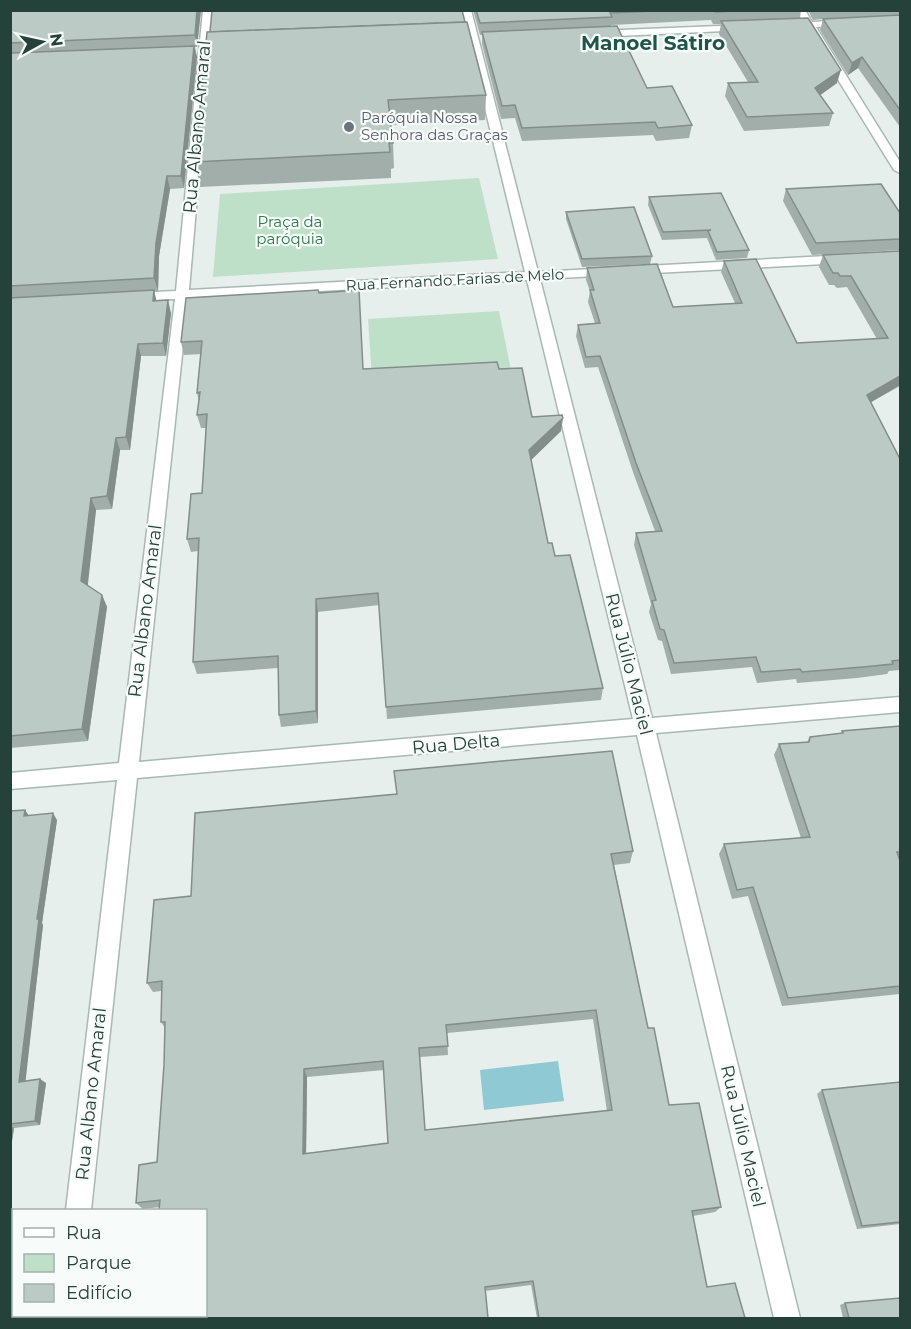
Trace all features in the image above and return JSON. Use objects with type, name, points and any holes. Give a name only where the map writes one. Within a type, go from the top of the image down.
[{"type":"street","name":"Rua Albano Amaral","points":[[78,1209],[182,294],[208,10]]},
{"type":"street","name":"Rua Júlio Maciel","points":[[466,10],[645,728],[787,1318]]},
{"type":"street","points":[[800,10],[900,170]]},
{"type":"street","points":[[776,27],[856,23]]},
{"type":"street","points":[[590,35],[753,27]]},
{"type":"street","name":"Rua Fernando Farias de Melo","points":[[113,299],[853,259]]},
{"type":"street","name":"Rua Delta","points":[[10,781],[645,728],[900,704]]},
{"type":"green space","name":"Praça da paróquia","points":[[479,178],[498,259],[213,277],[220,194]]},
{"type":"green space","points":[[499,311],[511,370],[372,378],[368,319]]},
{"type":"water","points":[[558,1061],[564,1101],[484,1110],[480,1070]]},
{"type":"building","points":[[10,10],[197,10],[195,35],[10,43]]},
{"type":"building","points":[[212,10],[462,10],[465,22],[210,32]]},
{"type":"building","points":[[476,10],[676,10],[610,13],[612,17],[480,23]]},
{"type":"building","points":[[714,10],[757,10],[715,12]]},
{"type":"building","points":[[900,15],[900,110],[862,57],[852,63],[823,19]]},
{"type":"building","points":[[808,18],[841,70],[815,88],[833,113],[747,117],[728,83],[758,82],[721,21]]},
{"type":"building","points":[[467,22],[486,95],[388,100],[393,143],[389,143],[390,152],[195,162],[207,32]]},
{"type":"building","points":[[617,26],[647,88],[672,86],[692,125],[658,128],[655,122],[522,128],[515,105],[502,106],[482,32]]},
{"type":"building","points":[[194,46],[181,176],[167,176],[156,243],[154,278],[10,286],[10,53]]},
{"type":"building","points":[[881,184],[900,213],[900,239],[816,243],[786,189]]},
{"type":"building","points":[[721,193],[749,250],[717,252],[708,231],[711,230],[663,232],[649,197]]},
{"type":"building","points":[[634,207],[652,256],[582,259],[566,212]]},
{"type":"building","points":[[900,251],[900,376],[867,395],[900,459],[900,660],[892,661],[893,664],[802,672],[800,669],[761,672],[756,657],[674,663],[664,630],[660,629],[652,601],[656,600],[636,533],[662,531],[600,356],[586,357],[578,325],[600,323],[590,290],[594,290],[587,268],[657,264],[673,307],[742,303],[724,261],[756,259],[797,343],[888,338],[851,276],[840,276],[838,273],[833,273],[823,255]]},
{"type":"building","points":[[154,290],[153,301],[168,300],[163,343],[138,344],[126,437],[116,438],[107,496],[91,498],[81,581],[102,595],[82,729],[10,736],[10,298]]},
{"type":"building","points":[[318,290],[319,293],[359,290],[363,369],[497,362],[499,369],[522,368],[532,417],[562,415],[563,418],[529,450],[548,543],[552,543],[555,556],[570,555],[603,688],[386,707],[378,593],[316,599],[316,711],[279,715],[278,656],[193,662],[199,538],[187,539],[191,494],[202,493],[207,414],[197,415],[202,341],[181,342],[186,298]]},
{"type":"building","points":[[900,726],[900,852],[897,852],[900,861],[900,986],[788,998],[753,887],[737,890],[724,844],[810,837],[779,744],[809,742],[810,737],[843,733],[842,731]]},
{"type":"building","points":[[612,751],[633,851],[611,854],[648,1028],[654,1028],[669,1105],[699,1103],[721,1207],[692,1211],[707,1287],[735,1283],[745,1318],[539,1318],[533,1281],[485,1287],[488,1318],[150,1318],[207,1317],[207,1209],[159,1209],[160,1200],[136,1203],[139,1165],[157,1162],[164,1065],[165,1022],[161,1022],[162,981],[147,983],[154,900],[191,896],[195,813],[397,794],[394,771]],"holes":[[[596,1010],[612,1110],[425,1130],[419,1048],[448,1046],[446,1025]],[[383,1061],[388,1143],[303,1154],[304,1069]]]},
{"type":"building","points":[[25,810],[24,816],[53,813],[37,919],[39,919],[19,1082],[40,1079],[35,1121],[10,1124],[10,811]]},
{"type":"building","points":[[900,1082],[900,1222],[862,1226],[822,1090]]},
{"type":"building","points":[[900,1298],[900,1318],[849,1318],[845,1303]]},
{"type":"place","name":"Paróquia Nossa Senhora das Graças","points":[[349,127]]},
{"type":"district","name":"Manoel Sátiro","points":[[653,43]]}]
